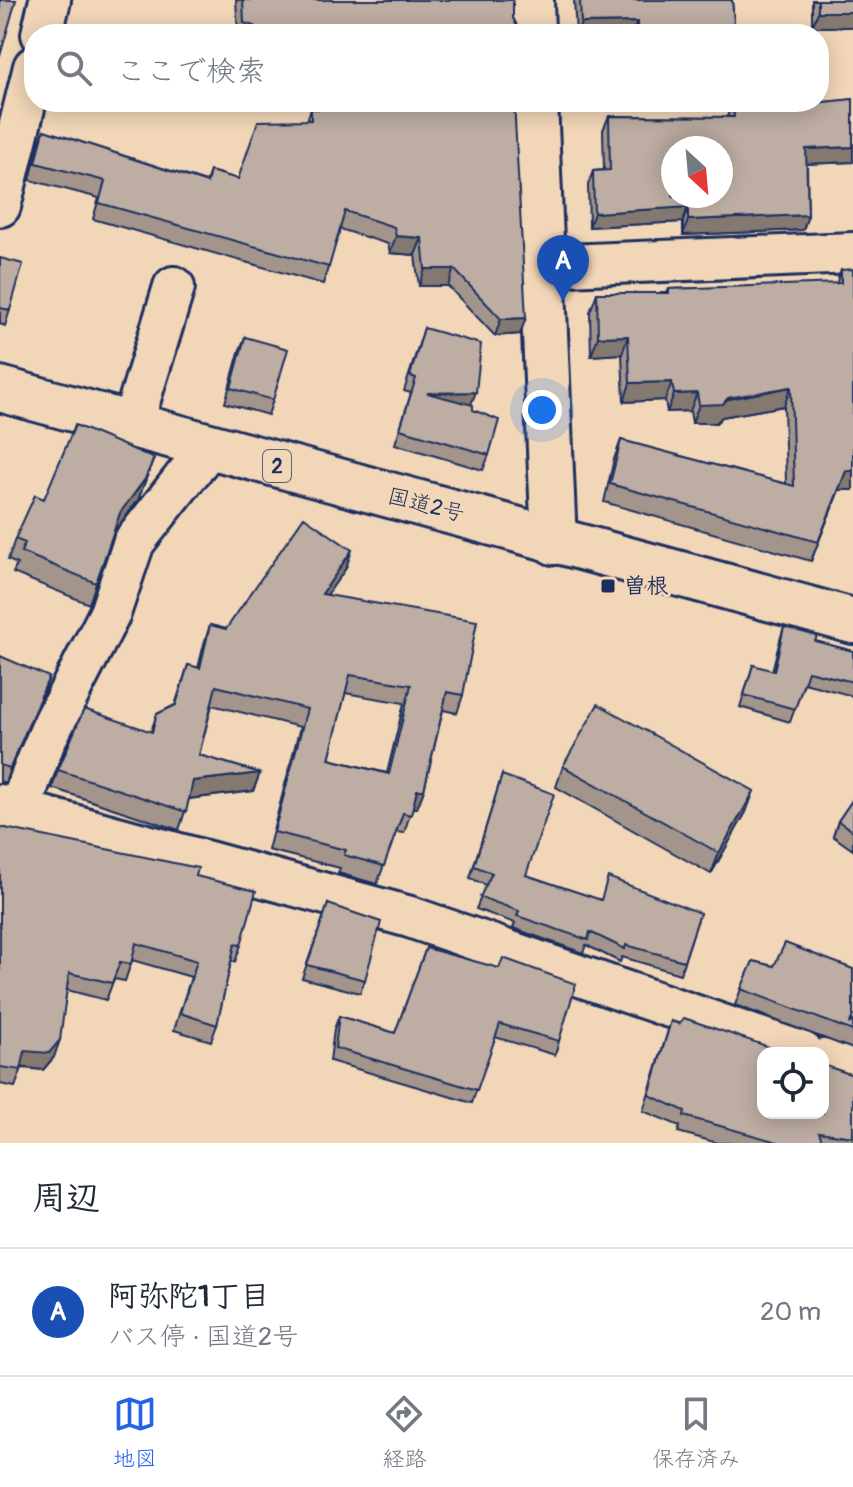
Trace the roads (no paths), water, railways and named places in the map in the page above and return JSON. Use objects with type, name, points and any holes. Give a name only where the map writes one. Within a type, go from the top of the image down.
[{"type":"main road","points":[[531,0],[532,24]]},
{"type":"main road","points":[[535,112],[554,542]]},
{"type":"main road","name":"国道2号","points":[[0,389],[853,621]]},
{"type":"street","points":[[44,24],[50,0]]},
{"type":"street","points":[[0,206],[24,108]]},
{"type":"street","points":[[543,266],[853,253]]},
{"type":"street","points":[[132,425],[176,288]]},
{"type":"street","points":[[209,447],[134,542],[110,613],[10,808],[410,917],[786,1047]]},
{"type":"street","points":[[829,1062],[853,1071]]},
{"type":"place","name":"阿弥陀1丁目","points":[[563,301]]},
{"type":"place","name":"曽根","points":[[608,586]]}]
